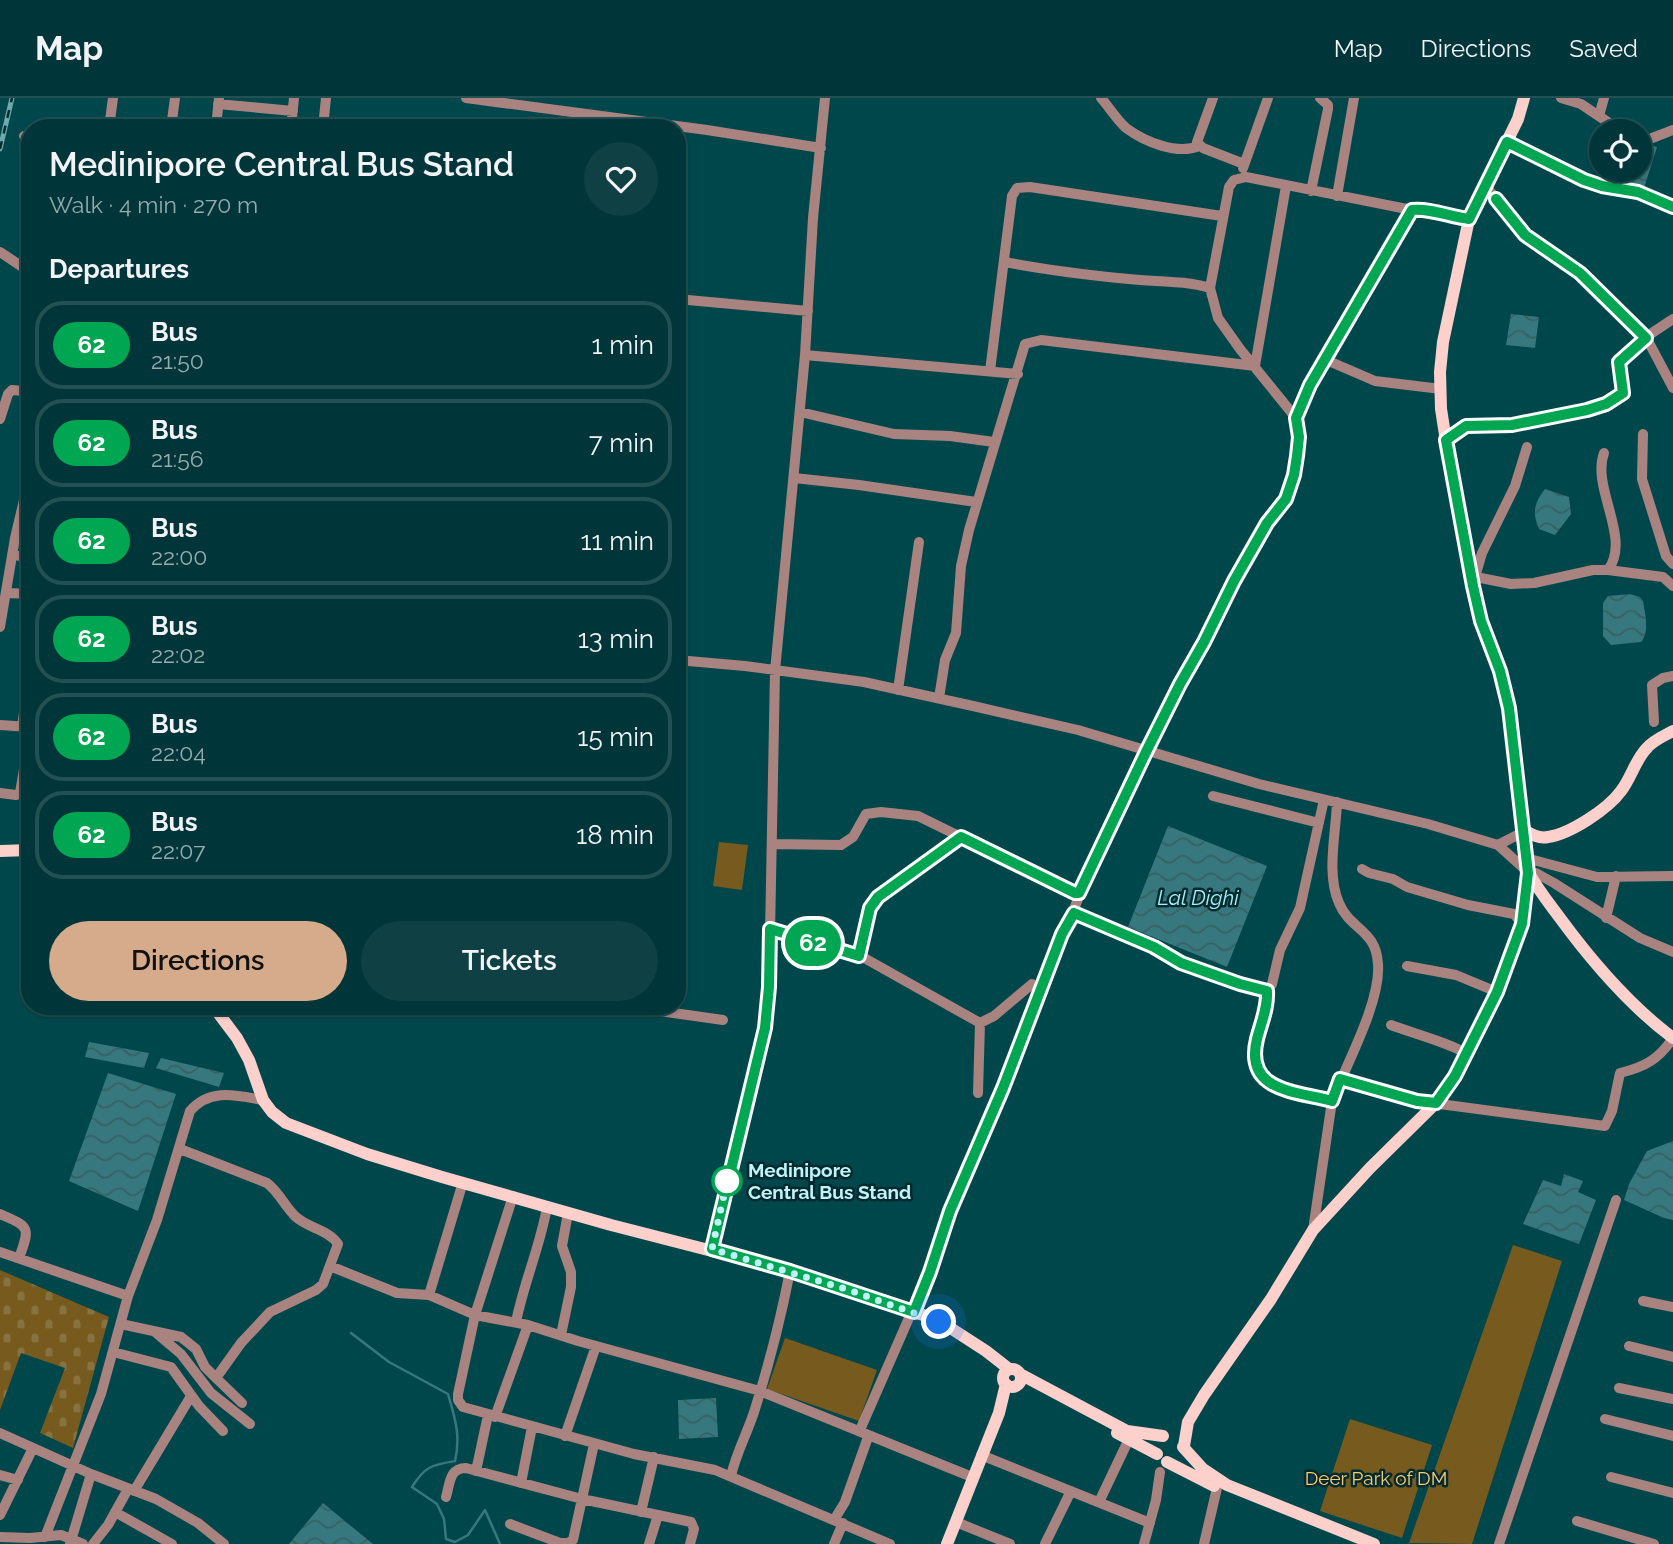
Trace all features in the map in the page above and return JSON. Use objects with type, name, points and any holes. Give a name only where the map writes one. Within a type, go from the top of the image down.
[{"type":"main road","points":[[1161,1463],[1180,1458],[1188,1422],[1271,1299],[1312,1230],[1436,1103],[1455,1076],[1464,1053],[1497,992],[1522,924],[1528,873],[1509,708],[1500,671],[1481,621],[1446,440],[1441,389],[1443,342],[1469,219],[1518,119],[1524,98]]},
{"type":"main road","points":[[1523,830],[1538,837],[1549,837],[1590,818],[1621,791],[1646,749],[1673,731]]},
{"type":"main road","points":[[0,851],[21,850]]},
{"type":"main road","points":[[1528,873],[1573,936],[1622,994],[1673,1038]]},
{"type":"main road","points":[[220,1015],[249,1060],[263,1100],[272,1112],[286,1123],[367,1154],[568,1213],[790,1271],[913,1311],[952,1329],[986,1351],[1015,1379],[1129,1439],[1161,1463],[1354,1544]]},
{"type":"main road","points":[[947,1544],[981,1455],[1015,1379]]},
{"type":"main road","points":[[1015,1379],[1127,1431],[1176,1435],[1203,1469],[1227,1485],[1374,1544]]},
{"type":"main road","points":[[1161,1463],[1156,1444],[1188,1422]]},
{"type":"street","points":[[110,119],[113,98]]},
{"type":"street","points":[[172,119],[175,98]]},
{"type":"street","points":[[292,119],[294,98]]},
{"type":"street","points":[[324,119],[326,98]]},
{"type":"street","points":[[466,98],[628,119]]},
{"type":"street","points":[[712,1249],[765,1028],[769,987],[775,671],[805,355],[813,218],[825,98]]},
{"type":"street","points":[[1101,98],[1126,128],[1158,145],[1185,149],[1199,146],[1244,163]]},
{"type":"street","points":[[1199,146],[1197,137],[1213,98]]},
{"type":"street","points":[[834,1544],[864,1434],[930,1272],[950,1211],[1003,1088],[1062,934],[1074,913],[1079,893],[1180,684],[1267,523],[1286,499],[1294,475],[1299,437],[1296,418],[1218,318],[1210,288],[1229,187],[1239,177],[1268,98]]},
{"type":"street","points":[[1311,191],[1328,108],[1320,98]]},
{"type":"street","points":[[1337,196],[1354,98]]},
{"type":"street","points":[[1560,98],[1581,104],[1603,119]]},
{"type":"street","points":[[1599,116],[1604,98]]},
{"type":"street","points":[[217,119],[219,101],[293,111]]},
{"type":"street","points":[[686,127],[821,148]]},
{"type":"street","points":[[1652,138],[1673,130]]},
{"type":"street","points":[[1507,142],[1584,180],[1638,192],[1673,207]]},
{"type":"street","points":[[1239,177],[1469,219]]},
{"type":"street","points":[[1485,185],[1525,235],[1574,268],[1646,338],[1673,388]]},
{"type":"street","points":[[1255,366],[1286,186]]},
{"type":"street","points":[[990,371],[1014,191],[1023,187],[1222,216]]},
{"type":"street","points":[[1296,418],[1324,359],[1412,210]]},
{"type":"street","points":[[0,252],[21,266]]},
{"type":"street","points":[[1005,262],[1210,288]]},
{"type":"street","points":[[686,300],[807,311]]},
{"type":"street","points":[[1446,440],[1466,426],[1512,425],[1606,404],[1623,393],[1619,362],[1673,319]]},
{"type":"street","points":[[939,698],[945,660],[957,633],[961,566],[976,502],[1018,374],[1025,344],[1035,340],[1125,348],[1255,366]]},
{"type":"street","points":[[805,355],[1018,374]]},
{"type":"street","points":[[1324,359],[1375,381],[1441,389]]},
{"type":"street","points":[[0,419],[8,394],[12,390],[21,391]]},
{"type":"street","points":[[800,412],[894,434],[950,436],[994,442]]},
{"type":"street","points":[[1643,434],[1642,479],[1666,556],[1673,566],[1663,577]]},
{"type":"street","points":[[1527,447],[1514,486],[1473,576],[1511,584],[1534,583],[1593,570],[1608,570],[1663,577],[1673,586]]},
{"type":"street","points":[[1604,453],[1601,460],[1602,471],[1617,547],[1615,561],[1608,570]]},
{"type":"street","points":[[794,478],[976,502]]},
{"type":"street","points":[[0,627],[21,522]]},
{"type":"street","points":[[17,532],[21,533]]},
{"type":"street","points":[[898,690],[919,542]]},
{"type":"street","points":[[13,555],[21,556]]},
{"type":"street","points":[[7,593],[21,594]]},
{"type":"street","points":[[686,661],[864,682],[939,698],[1078,730],[1259,783],[1428,824],[1498,845],[1528,873],[1536,873],[1640,938],[1673,952]]},
{"type":"street","points":[[1654,722],[1652,685],[1663,678],[1673,676]]},
{"type":"street","points":[[0,725],[21,728]]},
{"type":"street","points":[[0,805],[1,793],[16,795],[20,793],[21,784]]},
{"type":"street","points":[[1213,796],[1319,823]]},
{"type":"street","points":[[1312,1230],[1332,1101],[1369,1011],[1377,982],[1378,966],[1373,941],[1340,906],[1335,890],[1337,802]]},
{"type":"street","points":[[1322,804],[1300,908],[1280,950],[1272,984],[1267,991],[1268,1003],[1254,1055],[1261,1077],[1299,1094],[1332,1101]]},
{"type":"street","points":[[772,844],[841,845],[853,836],[866,814],[881,812],[918,816],[1079,893]]},
{"type":"street","points":[[1498,845],[1523,830]]},
{"type":"street","points":[[859,956],[870,908],[878,897],[961,837]]},
{"type":"street","points":[[1526,858],[1597,877],[1673,876]]},
{"type":"street","points":[[1362,869],[1408,887],[1468,905],[1514,914],[1522,924]]},
{"type":"street","points":[[1606,918],[1616,876]]},
{"type":"street","points":[[1074,913],[1154,947],[1181,963],[1267,991]]},
{"type":"street","points":[[770,929],[859,956],[980,1023]]},
{"type":"street","points":[[1408,965],[1456,975],[1497,992]]},
{"type":"street","points":[[980,1023],[994,1016],[1032,984]]},
{"type":"street","points":[[686,1015],[723,1020]]},
{"type":"street","points":[[978,1093],[980,1023]]},
{"type":"street","points":[[1391,1025],[1435,1042],[1455,1046],[1464,1053]]},
{"type":"street","points":[[1340,1079],[1417,1101],[1605,1126],[1612,1111],[1620,1073],[1637,1069],[1663,1053],[1673,1038]]},
{"type":"street","points":[[42,1539],[74,1467],[101,1394],[128,1296],[150,1242],[190,1111],[200,1100],[213,1095],[263,1100]]},
{"type":"street","points":[[180,1149],[260,1179],[274,1188],[296,1217],[336,1240],[337,1248],[324,1284],[270,1312],[215,1378]]},
{"type":"street","points":[[429,1295],[463,1182]]},
{"type":"street","points":[[513,1196],[475,1315],[458,1399],[463,1407],[594,1444],[703,1466],[890,1544]]},
{"type":"street","points":[[1499,1544],[1616,1200]]},
{"type":"street","points":[[516,1322],[525,1281],[538,1251],[547,1207]]},
{"type":"street","points":[[561,1335],[571,1287],[570,1272],[562,1246],[568,1213]]},
{"type":"street","points":[[0,1214],[22,1224],[26,1231],[26,1240],[19,1258]]},
{"type":"street","points":[[0,1252],[128,1296]]},
{"type":"street","points":[[330,1266],[397,1293],[429,1295],[475,1315],[528,1325],[760,1391],[972,1477]]},
{"type":"street","points":[[731,1476],[755,1411],[778,1332],[790,1271]]},
{"type":"street","points":[[1643,1301],[1673,1307]]},
{"type":"street","points":[[121,1324],[174,1334],[189,1342],[215,1378],[242,1403]]},
{"type":"street","points":[[476,1471],[491,1416],[528,1325]]},
{"type":"street","points":[[155,1332],[181,1354],[211,1393],[250,1424]]},
{"type":"street","points":[[565,1436],[596,1346]]},
{"type":"street","points":[[1629,1346],[1673,1357]]},
{"type":"street","points":[[113,1352],[170,1367],[191,1396],[223,1431]]},
{"type":"street","points":[[1619,1388],[1673,1399]]},
{"type":"street","points":[[93,1544],[191,1396]]},
{"type":"street","points":[[1605,1419],[1673,1436]]},
{"type":"street","points":[[522,1483],[532,1427]]},
{"type":"street","points":[[0,1433],[177,1510],[224,1544]]},
{"type":"street","points":[[1099,1502],[1129,1439]]},
{"type":"street","points":[[510,1524],[553,1541],[568,1544],[573,1540],[594,1444]]},
{"type":"street","points":[[0,1514],[33,1448]]},
{"type":"street","points":[[981,1455],[1150,1523]]},
{"type":"street","points":[[641,1511],[654,1457]]},
{"type":"street","points":[[1144,1544],[1159,1487],[1161,1463]]},
{"type":"street","points":[[446,1497],[452,1474],[455,1470],[466,1468],[582,1499],[691,1522],[694,1529],[690,1544]]},
{"type":"street","points":[[70,1541],[91,1474]]},
{"type":"street","points":[[0,1475],[18,1479]]},
{"type":"street","points":[[1611,1477],[1673,1493]]},
{"type":"street","points":[[1204,1544],[1217,1488]]},
{"type":"street","points":[[1045,1544],[1071,1491]]},
{"type":"street","points":[[116,1512],[166,1543]]},
{"type":"street","points":[[649,1544],[658,1515]]},
{"type":"street","points":[[1577,1521],[1654,1544]]},
{"type":"street","points":[[956,1522],[1010,1544]]},
{"type":"street","points":[[0,1537],[42,1539],[61,1535],[70,1541],[83,1544]]},
{"type":"green space","points":[[719,842],[748,845],[742,890],[713,886]]},
{"type":"green space","points":[[1513,1245],[1562,1261],[1472,1544],[1409,1543]]},
{"type":"green space","points":[[0,1270],[109,1317],[73,1448],[40,1433],[65,1368],[21,1353],[0,1410]]},
{"type":"green space","points":[[785,1338],[877,1370],[859,1421],[767,1389]]},
{"type":"green space","name":"Deer Park of DM","points":[[1350,1419],[1432,1445],[1402,1538],[1320,1511]]},
{"type":"water","points":[[1652,146],[1657,147],[1652,163]]},
{"type":"water","points":[[1626,182],[1646,182],[1644,188]]},
{"type":"water","points":[[1511,314],[1539,317],[1535,348],[1506,345]]},
{"type":"water","points":[[1545,489],[1569,497],[1571,514],[1555,535],[1539,529],[1535,518],[1536,504]]},
{"type":"water","points":[[1630,594],[1643,601],[1646,622],[1644,638],[1641,642],[1611,645],[1603,636],[1603,603],[1608,596]]},
{"type":"water","name":"Lal Dighi","points":[[1168,826],[1267,866],[1227,967],[1128,927]]},
{"type":"water","points":[[89,1042],[149,1053],[144,1068],[85,1057]]},
{"type":"water","points":[[161,1058],[224,1073],[219,1087],[156,1068]]},
{"type":"water","points":[[108,1073],[176,1094],[138,1211],[69,1181]]},
{"type":"water","points":[[1673,1141],[1673,1220],[1624,1200],[1629,1184],[1647,1151]]},
{"type":"water","points":[[1564,1174],[1583,1181],[1578,1192],[1596,1200],[1579,1244],[1523,1224],[1543,1180],[1561,1186]]},
{"type":"water","points":[[716,1398],[718,1437],[679,1439],[678,1400]]},
{"type":"water","points":[[323,1503],[373,1544],[289,1544]]},
{"type":"waterway","points":[[351,1333],[389,1362],[448,1394],[457,1435],[455,1461],[430,1468],[412,1487],[437,1504],[444,1519],[446,1539],[455,1542],[468,1535],[485,1510],[500,1544]]},
{"type":"railway","points":[[0,149],[12,98]]},
{"type":"bus line","name":"62","points":[[1496,199],[1525,235],[1568,263],[1592,283],[1646,338],[1619,362],[1623,393],[1606,404],[1512,425],[1466,426],[1446,440],[1481,621],[1500,671],[1509,708],[1528,873],[1522,924],[1497,992],[1464,1053],[1455,1076],[1436,1103],[1417,1101],[1340,1079],[1332,1101],[1299,1094],[1275,1085],[1261,1077],[1254,1055],[1268,1003],[1267,991],[1181,963],[1154,947],[1074,913],[1062,934],[1003,1088],[950,1211],[914,1312],[790,1271],[712,1249],[765,1028],[770,929],[859,956],[870,908],[878,897],[961,837],[1079,893],[1146,752],[1234,581],[1267,523],[1286,499],[1297,456],[1299,437],[1296,418],[1310,385],[1412,210],[1469,219],[1507,142],[1584,180],[1645,194],[1673,207]]},
{"type":"place","name":"Medinipore Central Bus Stand","points":[[727,1181]]},
{"type":"route","points":[[727,1181],[728,1177],[712,1249],[790,1271],[939,1322]]}]
